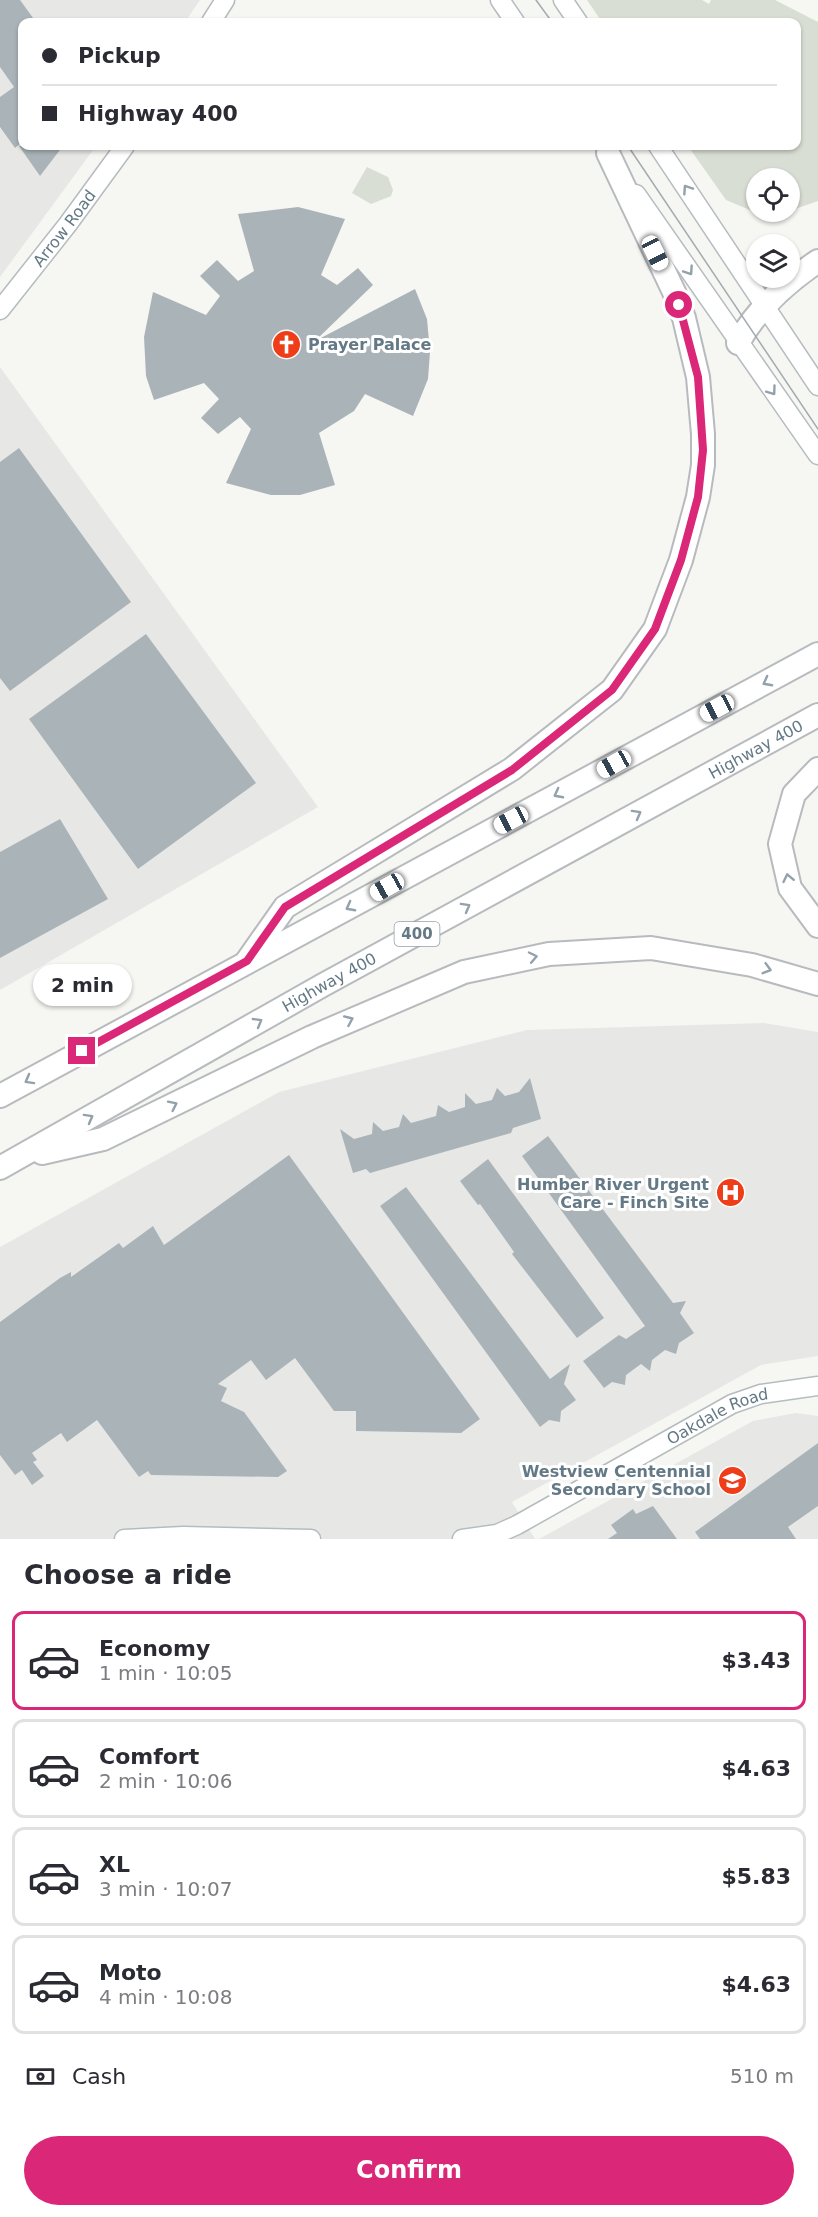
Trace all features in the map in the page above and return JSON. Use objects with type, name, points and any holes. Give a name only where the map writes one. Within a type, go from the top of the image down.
[{"type":"highway","points":[[247,961],[285,907],[512,770],[612,690],[655,629],[681,560],[698,497],[703,445],[698,377],[684,318],[674,292],[605,150]]},
{"type":"highway","points":[[738,343],[748,325],[797,276],[818,261]]},
{"type":"highway","points":[[0,1096],[818,654]]},
{"type":"highway","name":"Highway 400","points":[[10,1163],[323,986],[818,715]]},
{"type":"highway","points":[[818,769],[794,794],[780,844],[790,888],[818,926]]},
{"type":"highway","points":[[10,1163],[103,1139],[312,1037],[465,972],[549,954],[651,948],[752,965],[818,984]]},
{"type":"street","points":[[214,18],[225,0]]},
{"type":"street","points":[[500,0],[512,18]]},
{"type":"street","points":[[563,0],[575,18]]},
{"type":"street","name":"Arrow Road","points":[[0,310],[68,224],[122,150]]},
{"type":"street","points":[[606,150],[818,455]]},
{"type":"street","points":[[661,150],[818,386]]},
{"type":"street","name":"Oakdale Road","points":[[462,1539],[497,1534],[517,1525],[732,1404],[761,1394],[818,1386]]},
{"type":"street","points":[[124,1539],[183,1536],[311,1539]]},
{"type":"shaded area","points":[[0,0],[200,0],[188,18],[18,18],[18,150],[93,150],[0,277]]},
{"type":"shaded area","points":[[587,0],[702,0],[709,4],[711,0],[775,0],[818,22],[818,201],[800,207],[800,168],[746,168],[746,208],[726,200],[691,150],[801,150],[801,18],[599,18]]},
{"type":"shaded area","points":[[367,167],[388,177],[393,190],[391,196],[371,204],[352,193]]},
{"type":"shaded area","points":[[0,367],[318,807],[0,990]]},
{"type":"shaded area","points":[[764,1023],[818,1032],[818,1356],[761,1365],[512,1502],[535,1539],[0,1539],[0,1247],[279,1092],[527,1030]]},
{"type":"shaded area","name":"Westview Centennial Secondary School","points":[[796,1413],[818,1416],[818,1539],[539,1539],[753,1421]]},
{"type":"building","points":[[0,0],[20,0],[33,18],[18,18],[18,145],[15,148],[0,127],[0,97],[14,87],[0,67]]},
{"type":"building","points":[[22,150],[60,150],[40,176]]},
{"type":"building","name":"Prayer Palace","points":[[298,207],[345,219],[321,275],[337,285],[358,268],[373,285],[315,341],[415,289],[427,319],[430,352],[428,379],[413,416],[365,394],[354,411],[319,433],[335,485],[300,495],[271,495],[226,483],[251,429],[240,417],[218,434],[201,418],[219,399],[204,383],[154,400],[146,376],[144,337],[153,292],[206,315],[220,296],[200,276],[217,260],[238,281],[254,271],[238,214]]},
{"type":"building","points":[[19,448],[131,602],[10,691],[0,678],[0,462]]},
{"type":"building","points":[[146,634],[256,783],[138,869],[29,719]]},
{"type":"building","points":[[60,819],[108,899],[0,958],[0,852]]},
{"type":"building","points":[[530,1078],[541,1119],[513,1128],[511,1133],[370,1173],[366,1169],[353,1173],[340,1129],[354,1139],[372,1134],[373,1122],[383,1131],[399,1127],[403,1114],[411,1123],[436,1116],[438,1105],[449,1112],[465,1107],[465,1093],[476,1104],[492,1100],[497,1088],[505,1096],[519,1092]]},
{"type":"building","points":[[548,1136],[673,1303],[686,1301],[680,1313],[694,1333],[679,1343],[676,1354],[665,1350],[652,1360],[650,1371],[641,1364],[626,1375],[625,1385],[612,1382],[604,1388],[583,1361],[619,1335],[626,1339],[645,1326],[522,1156]]},
{"type":"building","points":[[289,1155],[480,1419],[461,1433],[356,1431],[356,1411],[334,1411],[295,1358],[266,1380],[251,1360],[218,1384],[227,1388],[221,1401],[244,1412],[287,1471],[278,1477],[151,1475],[148,1471],[139,1477],[97,1420],[67,1442],[61,1433],[32,1453],[37,1460],[33,1462],[44,1476],[32,1485],[22,1470],[15,1475],[0,1455],[0,1322],[60,1278],[71,1272],[71,1277],[119,1243],[123,1248],[153,1226],[164,1245]]},
{"type":"building","points":[[488,1159],[604,1318],[577,1338],[512,1254],[514,1252],[480,1204],[478,1205],[460,1181]]},
{"type":"building","points":[[406,1187],[550,1379],[570,1364],[564,1384],[576,1400],[561,1411],[560,1422],[549,1420],[540,1427],[380,1206]]},
{"type":"building","points":[[818,1443],[818,1506],[788,1527],[796,1539],[700,1539],[695,1532]]},
{"type":"building","points":[[653,1506],[677,1539],[608,1539],[617,1533],[611,1525],[633,1509],[636,1514]]},
{"type":"tram line","points":[[536,0],[549,18]]},
{"type":"tram line","points":[[631,150],[818,429]]},
{"type":"place","name":"Prayer Palace","points":[[287,344]]},
{"type":"place","name":"Humber River Urgent Care - Finch Site","points":[[730,1193]]},
{"type":"place","name":"Westview Centennial Secondary School","points":[[732,1480]]},
{"type":"route","points":[[82,1051],[247,961],[285,907],[512,770],[612,690],[655,629],[681,560],[698,497],[703,465],[703,434],[698,377],[679,305]]}]
